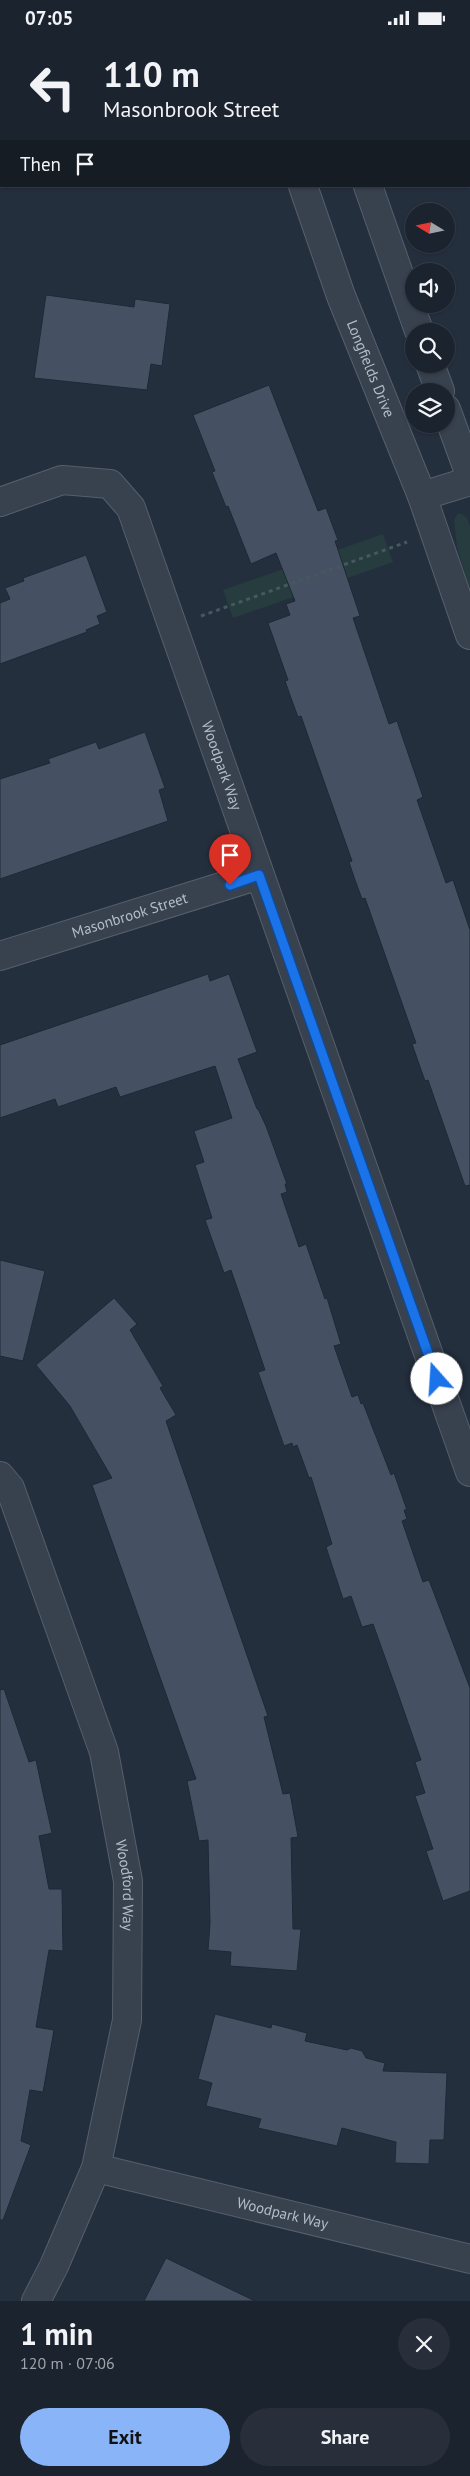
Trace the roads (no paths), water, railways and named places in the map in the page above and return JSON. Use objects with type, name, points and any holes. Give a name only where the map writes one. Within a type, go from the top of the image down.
[{"type":"street","name":"Longfields Drive","points":[[303,187],[341,296],[422,496],[470,635]]},
{"type":"street","points":[[368,187],[415,323]]},
{"type":"street","points":[[455,433],[470,475]]},
{"type":"street","name":"Woodpark Way","points":[[0,501],[62,480],[110,484],[131,508],[470,1472]]},
{"type":"street","points":[[422,496],[470,481]]},
{"type":"street","name":"Masonbrook Street","points":[[0,956],[259,875]]},
{"type":"street","name":"Woodford Way","points":[[0,1476],[10,1488],[104,1752],[128,1881],[127,2020],[96,2168],[54,2266],[36,2301]]},
{"type":"street","name":"Woodpark Way","points":[[96,2168],[470,2259]]}]
